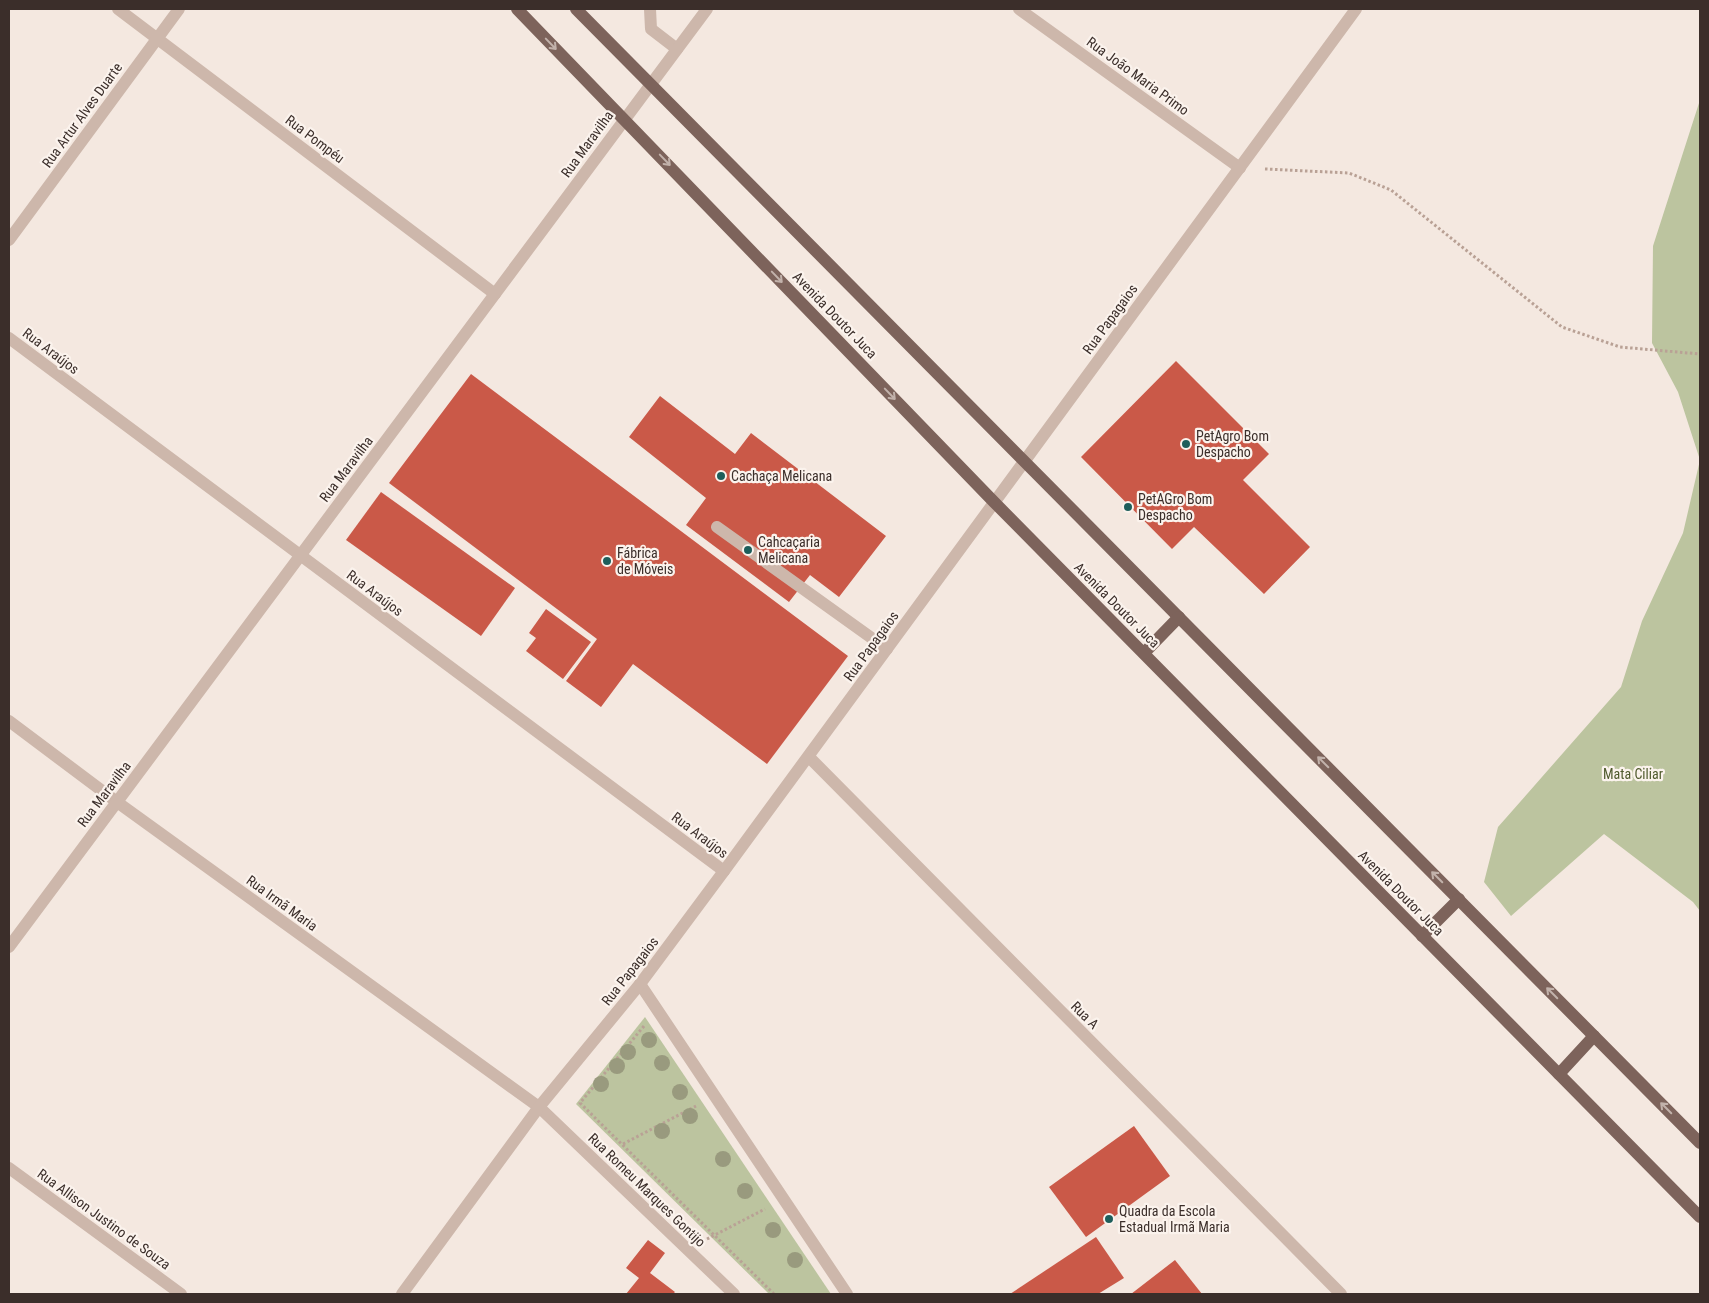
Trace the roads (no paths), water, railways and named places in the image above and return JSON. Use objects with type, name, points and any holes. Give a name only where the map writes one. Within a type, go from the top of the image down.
[{"type":"main road","name":"Avenida Doutor Juca","points":[[517,9],[625,118],[994,502],[1700,1217]]},
{"type":"main road","points":[[576,9],[1700,1143]]},
{"type":"main road","points":[[1144,653],[1179,617]]},
{"type":"main road","points":[[1422,936],[1458,899]]},
{"type":"main road","points":[[1559,1074],[1594,1036]]},
{"type":"street","name":"Rua Pompéu","points":[[118,9],[495,294]]},
{"type":"street","name":"Rua Artur Alves Duarte","points":[[9,240],[178,9]]},
{"type":"street","points":[[650,9],[651,29],[677,49]]},
{"type":"street","name":"Rua Maravilha","points":[[9,947],[707,9]]},
{"type":"street","name":"Rua João Maria Primo","points":[[1019,9],[1240,168]]},
{"type":"street","name":"Rua Papagaios","points":[[402,1294],[539,1107],[640,984],[724,871],[1356,9]]},
{"type":"street","name":"Rua Araújos","points":[[9,338],[724,871]]},
{"type":"street","points":[[717,527],[887,649]]},
{"type":"street","name":"Rua Irmã Maria","points":[[9,721],[117,802],[539,1107]]},
{"type":"street","name":"Rua A","points":[[808,756],[1341,1294]]},
{"type":"street","points":[[640,984],[847,1294]]},
{"type":"street","name":"Rua Romeu Marques Gontijo","points":[[539,1107],[734,1294]]},
{"type":"street","name":"Rua Allison Justino de Souza","points":[[9,1168],[181,1294]]},
{"type":"place","name":"PetAgro Bom Despacho","points":[[1186,444]]},
{"type":"place","name":"Cachaça Melicana","points":[[721,476]]},
{"type":"place","name":"PetAGro Bom Despacho","points":[[1128,507]]},
{"type":"place","name":"Cahcaçaria Melicana","points":[[748,550]]},
{"type":"place","name":"Fábrica de Móveis","points":[[607,561]]},
{"type":"place","name":"Quadra da Escola Estadual Irmã Maria","points":[[1109,1219]]},
{"type":"park label","name":"Mata Ciliar","points":[[1633,774]]}]
